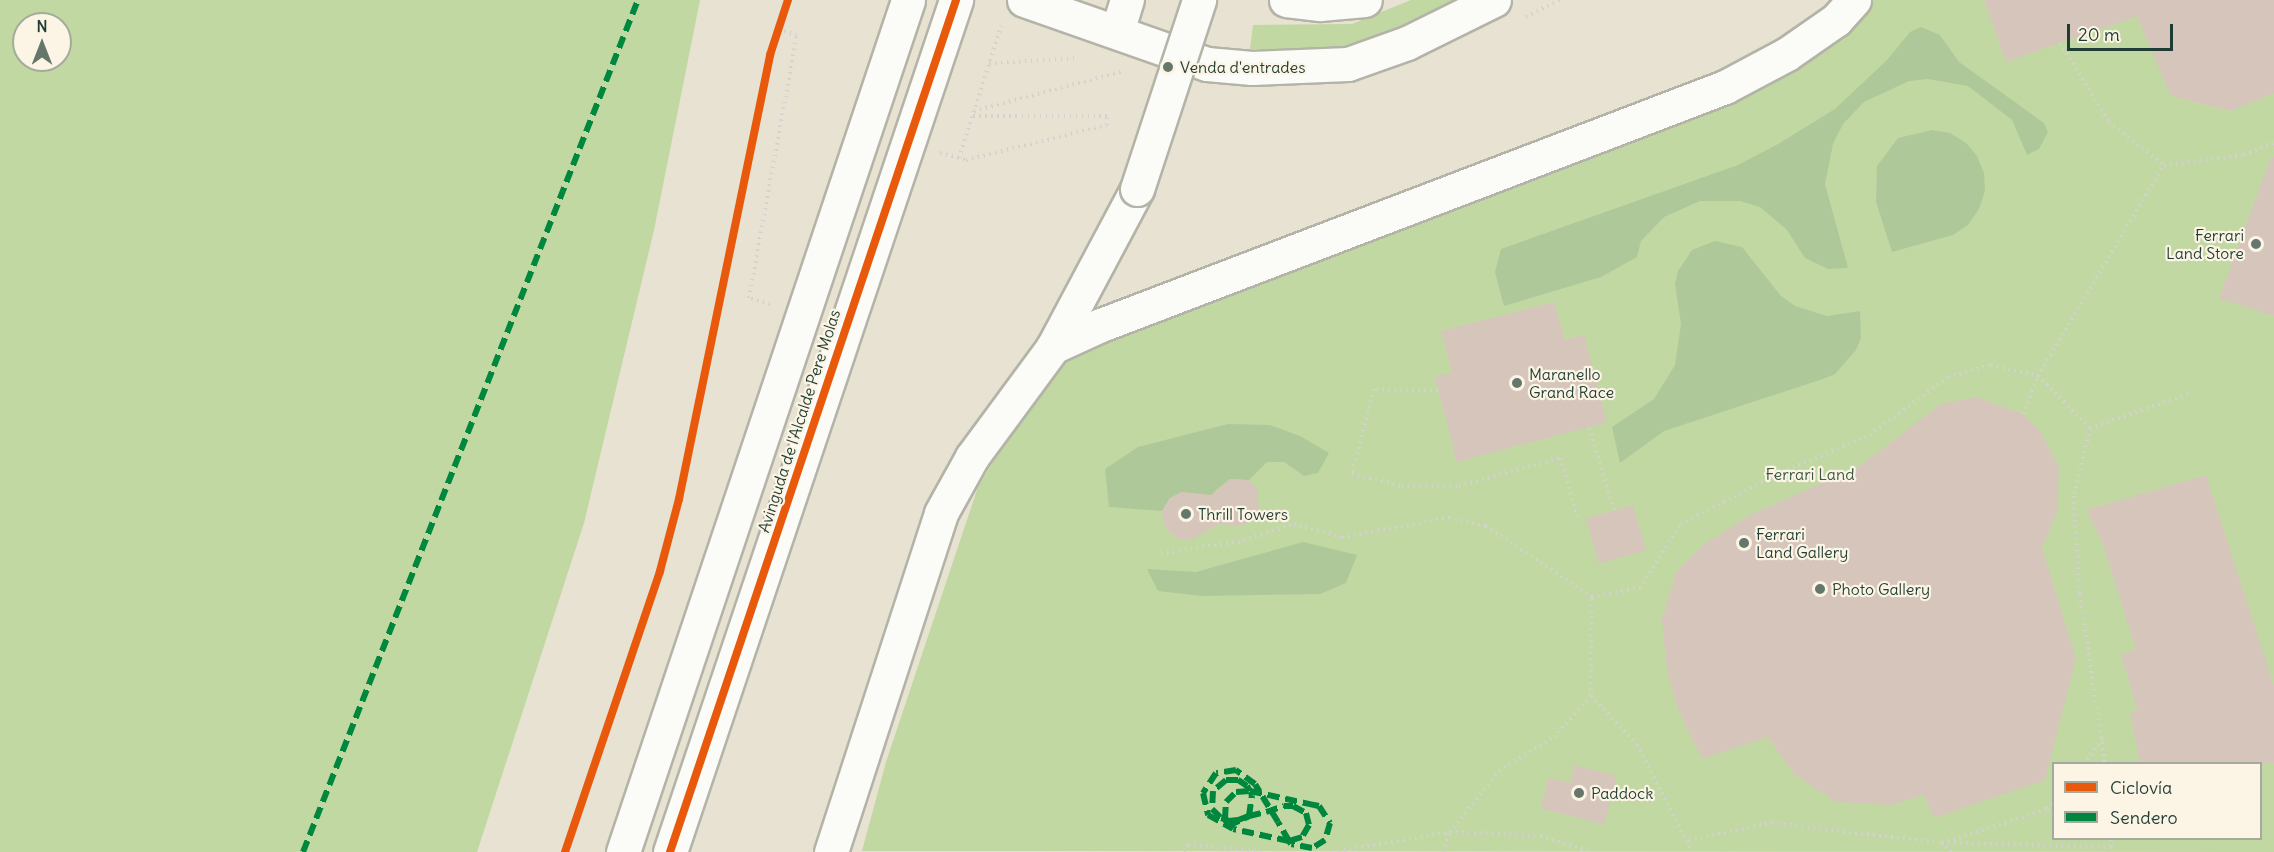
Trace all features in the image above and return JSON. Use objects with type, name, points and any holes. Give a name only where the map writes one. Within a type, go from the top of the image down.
[{"type":"street","name":"Avinguda de l'Alcalde Pere Molas","points":[[623,852],[908,0]]},
{"type":"street","name":"Avinguda de l'Alcalde Pere Molas","points":[[670,852],[956,0]]},
{"type":"street","points":[[1117,32],[1127,0]]},
{"type":"street","points":[[831,852],[941,513],[972,457],[1053,347],[1137,189],[1199,0]]},
{"type":"street","points":[[1286,0],[1320,4],[1365,0]]},
{"type":"street","points":[[1020,6],[1117,32],[1207,64],[1252,68],[1348,64],[1407,43],[1494,0]]},
{"type":"street","points":[[1053,347],[1111,321],[1725,87],[1787,54],[1836,20],[1854,0]]},
{"type":"path","points":[[959,158],[989,63],[1020,6]]},
{"type":"path","points":[[782,20],[777,34],[797,35],[749,298],[806,302]]},
{"type":"path","points":[[2060,44],[2109,122],[2164,165],[2244,155],[2274,141]]},
{"type":"path","points":[[989,63],[1089,57]]},
{"type":"path","points":[[974,111],[1124,71]]},
{"type":"path","points":[[966,160],[1107,125],[1107,116],[972,117]]},
{"type":"path","points":[[2023,414],[2038,376],[2164,165]]},
{"type":"path","points":[[1161,554],[1238,542],[1294,524],[1342,537],[1449,518],[1486,526],[1592,597],[1640,588],[1681,524],[1782,471],[1870,435],[1948,377],[1991,365],[2038,376],[2090,428]]},
{"type":"path","points":[[1438,390],[1374,389],[1352,474],[1402,486],[1460,486],[1561,458],[1578,520]]},
{"type":"path","points":[[2090,428],[2189,394]]},
{"type":"path","points":[[1589,428],[1614,510]]},
{"type":"path","points":[[2090,428],[2074,496],[2080,594],[2104,737],[2105,762]]},
{"type":"path","points":[[1443,852],[1450,832],[1498,771],[1554,737],[1591,696],[1592,597]]},
{"type":"path","points":[[1591,696],[1637,745],[1689,840],[1692,852]]},
{"type":"path","points":[[2085,762],[2104,737]]},
{"type":"path","points":[[1942,843],[2047,809],[2052,803]]},
{"type":"path","points":[[1689,840],[1772,823],[1942,843],[2112,850]]},
{"type":"path","points":[[1332,852],[1450,832],[1541,836],[1590,852]]},
{"type":"path","points":[[1942,843],[1951,852]]},
{"type":"path","points":[[1184,852],[1188,845],[1265,852]]},
{"type":"green space","points":[[0,0],[700,0],[654,230],[584,523],[477,852],[0,852]]},
{"type":"green space","points":[[1411,0],[1463,0],[1394,35],[1341,49],[1250,49],[1253,25],[1352,24]]},
{"type":"green space","name":"Ferrari Land","points":[[1866,0],[2274,0],[2274,852],[862,851],[886,762],[978,487],[1029,401],[1065,359],[1112,334],[1615,146]]},
{"type":"green space","points":[[1921,27],[1940,35],[1959,62],[2044,123],[2048,132],[2039,149],[2027,155],[2012,120],[1968,86],[1928,79],[1909,81],[1864,102],[1843,124],[1833,144],[1825,184],[1848,268],[1828,269],[1805,258],[1787,230],[1760,207],[1740,201],[1700,201],[1664,217],[1641,241],[1637,257],[1601,277],[1504,306],[1495,272],[1501,249],[1738,165],[1778,144],[1835,109],[1887,60],[1910,32]]},
{"type":"green space","points":[[1932,130],[1950,133],[1966,143],[1977,156],[1984,173],[1985,191],[1979,209],[1968,225],[1953,235],[1892,252],[1876,202],[1877,166],[1898,138]]},
{"type":"green space","points":[[1715,241],[1742,247],[1781,296],[1795,306],[1827,316],[1860,311],[1861,338],[1856,350],[1835,374],[1664,431],[1620,463],[1612,427],[1654,399],[1675,365],[1681,324],[1675,284],[1678,271],[1692,250]]},
{"type":"green space","points":[[1228,424],[1270,425],[1300,436],[1329,453],[1318,473],[1304,476],[1284,462],[1267,462],[1249,480],[1230,479],[1215,491],[1213,505],[1182,492],[1170,498],[1162,511],[1109,507],[1105,469],[1138,447]]},
{"type":"green space","points":[[1303,542],[1357,555],[1346,583],[1320,594],[1202,596],[1158,591],[1147,569],[1196,572]]},
{"type":"building","points":[[1984,0],[2274,0],[2274,93],[2231,111],[2171,96],[2137,16],[2006,62]]},
{"type":"building","name":"Ferrari Land Store","points":[[2271,157],[2274,158],[2274,316],[2219,298]]},
{"type":"building","name":"Maranello Grand Race","points":[[1554,302],[1565,340],[1584,335],[1607,422],[1457,462],[1435,377],[1452,372],[1441,331]]},
{"type":"building","points":[[1976,397],[2023,414],[2040,431],[2059,467],[2057,511],[2042,548],[2076,658],[2045,780],[1934,818],[1924,795],[1890,805],[1836,802],[1794,774],[1768,737],[1702,759],[1678,710],[1667,670],[1662,620],[1676,572],[1703,545],[1750,515],[1860,466],[1941,404]]},
{"type":"building","points":[[2206,475],[2274,686],[2274,764],[2262,764],[2262,762],[2140,762],[2130,713],[2138,711],[2121,655],[2136,649],[2101,539],[2086,510]]},
{"type":"building","points":[[1230,479],[1249,480],[1257,489],[1259,511],[1252,520],[1242,526],[1219,524],[1191,540],[1179,540],[1165,528],[1162,511],[1170,498],[1182,492],[1211,495]]},
{"type":"building","points":[[1633,505],[1646,550],[1599,564],[1586,519]]},
{"type":"building","name":"Paddock","points":[[1574,765],[1617,776],[1604,825],[1541,808],[1549,777],[1570,783]]},
{"type":"marked path","points":[[303,852],[638,0]]},
{"type":"marked path","points":[[1255,784],[1236,770],[1216,773],[1203,793],[1208,815],[1228,826],[1249,816],[1252,795],[1250,791],[1247,786],[1238,780],[1226,780],[1213,791],[1212,809],[1221,818],[1225,819],[1229,821],[1238,820],[1249,816],[1266,812],[1284,806],[1293,806],[1306,813],[1309,825],[1302,837],[1289,841],[1228,826],[1225,819],[1226,802],[1236,792],[1250,791],[1314,805],[1319,806],[1330,823],[1325,840],[1312,848],[1291,844],[1289,841],[1278,822],[1255,784]]},
{"type":"cycle path","points":[[565,852],[660,571],[679,499],[770,55],[788,0]]},
{"type":"cycle path","points":[[670,852],[956,0]]},
{"type":"place","name":"Venda d'entrades","points":[[1168,67]]},
{"type":"place","name":"Ferrari Land Store","points":[[2256,244]]},
{"type":"place","name":"Maranello Grand Race","points":[[1517,383]]},
{"type":"place","name":"Thrill Towers","points":[[1186,514]]},
{"type":"place","name":"Ferrari Land Gallery","points":[[1744,543]]},
{"type":"place","name":"Photo Gallery","points":[[1820,589]]},
{"type":"place","name":"Paddock","points":[[1579,793]]}]
